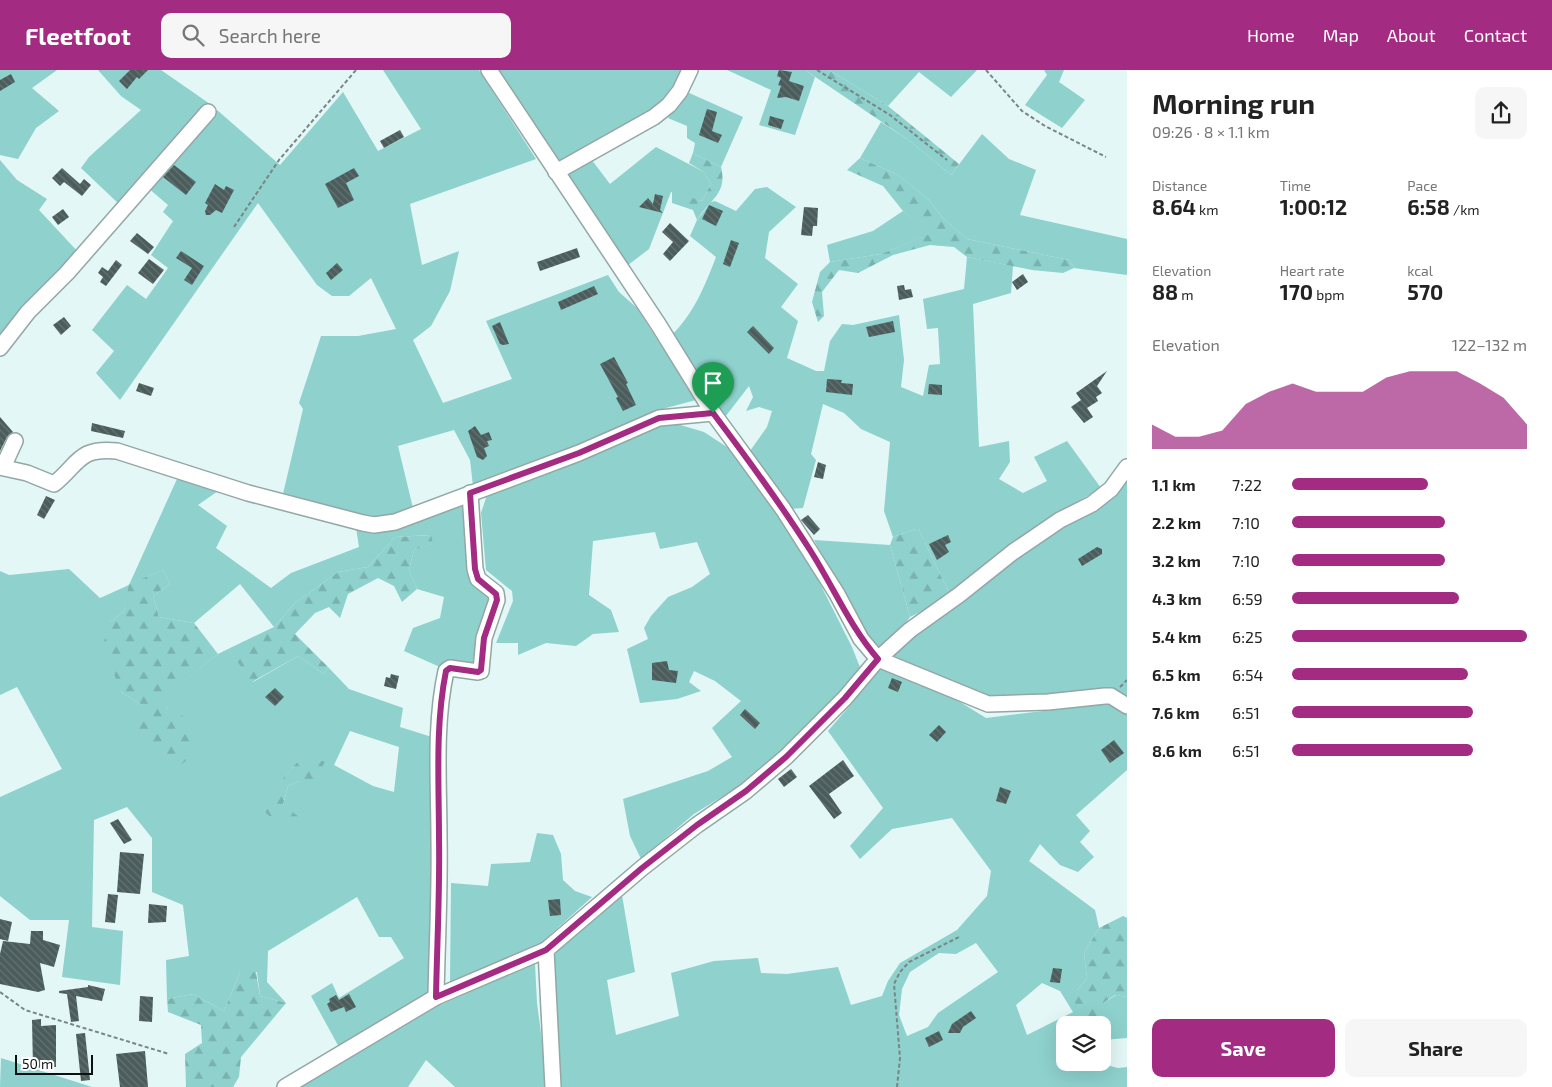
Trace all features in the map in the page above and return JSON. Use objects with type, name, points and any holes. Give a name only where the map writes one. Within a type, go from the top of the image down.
[{"type":"street","points":[[489,70],[658,324],[713,413],[783,509],[837,594],[861,639],[878,659],[988,704],[1048,702],[1111,696],[1127,706]]},
{"type":"street","points":[[556,172],[654,117],[680,91],[690,70]]},
{"type":"street","points":[[0,348],[28,312],[67,273],[208,112]]},
{"type":"street","points":[[15,441],[2,467],[54,484],[81,456],[94,452],[117,451],[239,491],[374,525],[395,522],[579,453],[659,418],[713,413]]},
{"type":"street","points":[[285,1087],[436,997],[546,950],[593,908],[656,857],[746,791],[786,757],[845,698],[878,659],[910,630],[959,595],[1013,552],[1060,520],[1092,504],[1110,489],[1127,467]]},
{"type":"street","points":[[436,997],[439,836],[437,763],[443,685],[446,671],[450,668],[478,672],[481,670],[484,638],[497,600],[496,594],[478,579],[475,569],[470,493]]},
{"type":"street","points":[[546,950],[554,1087]]},
{"type":"path","points":[[234,227],[279,160],[356,70]]},
{"type":"path","points":[[817,70],[890,115],[947,160]]},
{"type":"path","points":[[986,70],[1022,111],[1045,126],[1106,157]]},
{"type":"path","points":[[896,1087],[900,1058],[894,984],[900,972],[909,962],[961,936]]},
{"type":"path","points":[[0,992],[25,1010],[169,1054]]},
{"type":"green space","points":[[0,70],[57,70],[32,88],[59,111],[36,128],[18,159],[0,155]]},
{"type":"green space","points":[[98,70],[161,70],[210,104],[120,205],[81,168],[89,157],[141,110],[121,96]]},
{"type":"green space","points":[[383,70],[479,70],[536,159],[410,204],[422,265],[459,251],[450,291],[431,326],[413,340],[443,403],[512,379],[486,321],[608,275],[619,292],[637,308],[696,400],[666,408],[571,449],[473,486],[470,460],[454,430],[398,446],[413,508],[386,518],[369,520],[282,498],[303,409],[299,403],[321,336],[358,336],[396,329],[371,278],[349,296],[332,296],[317,285],[258,203],[120,400],[96,373],[114,351],[92,330],[127,285],[146,299],[168,268],[151,255],[173,221],[163,212],[168,205],[147,187],[178,150],[217,110],[280,165],[343,92],[378,151],[421,129]]},
{"type":"green space","points":[[499,70],[683,70],[673,89],[655,108],[560,161]]},
{"type":"green space","points":[[727,70],[805,70],[815,77],[795,135],[759,125],[771,90]]},
{"type":"green space","points":[[805,70],[829,70],[888,106],[959,164],[951,175],[910,141]]},
{"type":"green space","points":[[829,70],[977,70],[951,97],[919,72],[888,106]]},
{"type":"green space","points":[[1044,70],[1064,70],[1059,82],[1085,100],[1062,128],[1025,105],[1047,75]]},
{"type":"green space","points":[[687,92],[743,117],[721,167],[693,153],[695,143],[687,138],[687,126],[668,118]]},
{"type":"green space","points":[[881,122],[910,141],[951,175],[982,134],[1009,159],[1036,170],[1020,215],[1127,239],[1127,275],[1074,268],[1069,260],[967,239],[942,217],[928,199],[898,175],[860,158]]},
{"type":"green space","points":[[656,147],[704,172],[711,184],[702,201],[671,192],[649,249],[628,265],[567,173],[591,159],[610,184]]},
{"type":"green space","points":[[693,153],[721,167],[722,176],[720,190],[697,220],[693,210],[672,203],[672,191],[702,201],[711,184],[704,172],[689,163]]},
{"type":"green space","points":[[860,158],[898,175],[928,199],[942,217],[967,239],[1069,260],[1074,268],[1063,273],[1032,270],[967,257],[954,247],[930,245],[893,255],[858,273],[839,270],[822,292],[824,316],[818,322],[812,302],[820,272],[830,262],[881,254],[930,234],[903,211],[883,186],[847,170]]},
{"type":"green space","points":[[0,160],[17,180],[47,199],[39,210],[79,253],[0,340]]},
{"type":"green space","points":[[767,187],[796,207],[769,232],[765,258],[798,284],[781,307],[798,321],[787,358],[816,371],[824,371],[830,341],[842,324],[853,325],[899,315],[904,360],[901,387],[923,396],[929,365],[940,364],[938,328],[927,329],[923,299],[964,289],[967,257],[1013,266],[1011,293],[973,304],[979,447],[1009,441],[1010,462],[999,479],[1023,493],[1047,481],[1034,457],[1067,441],[1101,488],[1065,509],[949,593],[918,528],[893,537],[884,511],[890,442],[861,429],[844,413],[823,404],[811,454],[816,460],[803,508],[789,509],[750,451],[767,427],[772,411],[759,407],[746,411],[753,397],[749,386],[725,417],[672,335],[693,308],[716,257],[690,236],[697,220],[711,202],[715,201],[736,211],[755,189]]},
{"type":"green space","points":[[903,211],[931,234],[881,254],[830,262],[827,245],[873,231]]},
{"type":"green space","points":[[661,423],[677,424],[704,432],[730,449],[805,554],[852,647],[861,670],[817,720],[757,775],[694,814],[641,859],[630,836],[623,799],[708,771],[732,757],[712,728],[741,701],[715,681],[694,671],[689,682],[701,691],[677,699],[640,703],[627,649],[648,639],[644,628],[651,616],[668,597],[692,587],[710,574],[697,542],[660,549],[655,532],[593,541],[589,595],[611,610],[619,632],[593,634],[576,646],[546,643],[518,655],[518,643],[496,643],[513,601],[512,591],[486,570],[481,513],[487,495]]},
{"type":"green space","points":[[177,479],[218,491],[198,505],[227,526],[216,548],[271,588],[291,573],[359,547],[356,528],[386,531],[462,503],[470,577],[491,598],[478,667],[450,662],[440,667],[404,651],[413,628],[440,618],[444,597],[417,589],[409,570],[414,550],[432,544],[430,535],[395,537],[368,567],[338,572],[295,603],[274,627],[240,584],[194,623],[159,617],[153,596],[170,584],[163,570],[130,584],[124,611],[110,622],[121,692],[142,705],[168,710],[162,697],[218,654],[228,649],[253,682],[298,656],[324,674],[328,667],[349,689],[403,708],[400,727],[432,737],[432,996],[340,1049],[311,996],[332,983],[339,998],[404,958],[391,937],[379,937],[357,897],[268,951],[267,982],[286,1003],[260,996],[257,972],[240,972],[224,1011],[193,994],[167,999],[166,960],[189,956],[183,905],[152,892],[152,838],[127,807],[94,820],[92,927],[123,931],[120,985],[62,977],[69,920],[30,920],[0,896],[0,797],[62,769],[17,687],[0,695],[0,571],[9,575],[69,569],[100,598],[129,585]],"holes":[[[350,731],[399,747],[394,792],[373,786],[334,765]],[[298,761],[299,781],[288,786],[283,805],[268,815],[260,807]]]},
{"type":"green space","points":[[1127,479],[1127,699],[1103,688],[1012,698],[977,695],[892,655],[926,624],[964,601],[1004,566],[1051,534],[1081,518]]},
{"type":"green space","points":[[918,528],[949,593],[937,604],[910,617],[890,545],[893,537]]},
{"type":"green space","points":[[431,535],[433,544],[414,550],[409,570],[417,589],[402,602],[394,586],[378,578],[348,594],[340,618],[329,607],[315,613],[295,634],[328,667],[324,674],[298,656],[252,682],[228,649],[274,627],[295,603],[338,572],[368,567],[395,537]]},
{"type":"green space","points":[[814,540],[890,545],[910,617],[899,632],[881,649],[868,639]]},
{"type":"green space","points":[[163,570],[170,584],[153,596],[159,617],[194,623],[218,654],[163,697],[168,710],[190,719],[194,754],[175,770],[138,733],[142,705],[121,692],[103,645],[110,622],[124,611],[129,584]]},
{"type":"green space","points":[[883,669],[952,697],[986,718],[1060,709],[1088,703],[1112,703],[1127,713],[1127,770],[1076,815],[1090,831],[1080,842],[1094,857],[1078,872],[1060,865],[1040,844],[1029,861],[1095,910],[1099,928],[1084,953],[1087,979],[1077,990],[1102,1004],[1116,995],[1127,997],[1127,1038],[1111,1039],[1111,1016],[1065,1016],[1073,1012],[1060,991],[1042,983],[1016,1005],[1027,1035],[1056,1020],[1056,1071],[1111,1071],[1111,1066],[1127,1067],[1127,1087],[557,1087],[553,960],[558,948],[622,895],[635,972],[607,980],[616,1035],[679,1016],[671,973],[714,961],[758,958],[761,973],[787,974],[838,967],[851,1005],[882,996],[888,981],[900,963],[957,930],[987,896],[991,871],[952,818],[892,829],[860,859],[850,846],[883,808],[828,731],[852,703],[873,673]],"holes":[[[976,943],[998,972],[938,1013],[928,1027],[907,1036],[899,1015],[902,989],[910,972],[939,953],[956,954]]]},
{"type":"green space","points":[[298,761],[325,761],[315,785],[299,781],[288,786],[283,805],[299,817],[291,827],[268,815],[259,807]]},
{"type":"green space","points":[[537,833],[553,835],[561,854],[563,880],[575,891],[592,897],[540,944],[450,983],[451,883],[488,886],[491,864],[530,862]]},
{"type":"green space","points":[[1123,916],[1127,918],[1127,997],[1115,995],[1102,1004],[1099,1016],[1077,1016],[1073,1012],[1077,990],[1087,979],[1084,953],[1099,928]]},
{"type":"green space","points":[[535,964],[537,1003],[548,1087],[455,1087],[426,1060],[408,1087],[302,1087],[438,1006]]},
{"type":"green space","points":[[240,972],[256,972],[260,996],[286,1003],[241,1057],[239,1077],[233,1087],[186,1087],[185,1054],[202,1043],[201,1025],[168,1012],[167,999],[193,994],[224,1011]]},
{"type":"green space","points":[[1,1058],[92,1087],[0,1087]]},
{"type":"building","points":[[130,70],[148,70],[139,79],[137,77],[127,89],[119,81]]},
{"type":"building","points":[[779,70],[792,72],[789,81],[804,86],[799,101],[786,97],[777,98],[781,86],[778,85],[781,78],[777,76]]},
{"type":"building","points":[[11,74],[15,82],[0,91],[0,80]]},
{"type":"building","points":[[707,109],[717,112],[712,131],[722,135],[718,143],[699,135]]},
{"type":"building","points":[[770,116],[784,120],[781,129],[768,125]]},
{"type":"building","points":[[400,130],[404,137],[384,148],[380,141]]},
{"type":"building","points":[[174,165],[196,182],[186,195],[163,177]]},
{"type":"building","points":[[62,168],[80,184],[84,179],[91,185],[82,196],[64,182],[60,186],[52,178]]},
{"type":"building","points":[[354,168],[359,176],[346,183],[354,200],[338,208],[325,184]]},
{"type":"building","points":[[215,184],[224,190],[226,186],[234,190],[222,213],[216,210],[210,215],[206,215],[205,211],[208,205],[205,203]]},
{"type":"building","points":[[655,194],[663,196],[660,210],[663,213],[639,207],[648,198],[653,204]]},
{"type":"building","points":[[709,205],[723,211],[716,226],[702,219]]},
{"type":"building","points":[[804,207],[818,208],[817,226],[813,226],[812,236],[801,235]]},
{"type":"building","points":[[63,209],[69,217],[58,225],[52,217]]},
{"type":"building","points":[[670,223],[689,241],[670,261],[663,254],[673,242],[662,232]]},
{"type":"building","points":[[137,233],[154,247],[148,254],[130,241]]},
{"type":"building","points":[[731,240],[739,243],[730,267],[723,264]]},
{"type":"building","points":[[577,248],[580,257],[540,271],[537,262]]},
{"type":"building","points":[[181,251],[204,266],[192,285],[184,280],[192,268],[176,258]]},
{"type":"building","points":[[149,259],[164,270],[153,284],[138,273]]},
{"type":"building","points":[[116,260],[122,265],[106,286],[100,282],[103,277],[98,273],[102,267],[108,271]]},
{"type":"building","points":[[337,263],[343,270],[331,280],[326,273]]},
{"type":"building","points":[[1023,274],[1028,282],[1017,290],[1012,282]]},
{"type":"building","points":[[904,285],[905,290],[911,289],[913,297],[899,300],[897,286]]},
{"type":"building","points":[[594,286],[598,294],[561,310],[558,302]]},
{"type":"building","points":[[64,317],[71,326],[61,335],[53,325]]},
{"type":"building","points":[[893,321],[895,332],[869,337],[866,327]]},
{"type":"building","points":[[500,322],[509,344],[500,344],[492,326]]},
{"type":"building","points":[[753,326],[774,348],[769,354],[747,332]]},
{"type":"building","points":[[614,357],[628,383],[626,384],[636,405],[623,411],[616,398],[618,397],[600,364]]},
{"type":"building","points":[[1107,371],[1097,386],[1102,393],[1096,397],[1098,401],[1087,408],[1093,417],[1084,423],[1071,407],[1081,400],[1076,393]]},
{"type":"building","points":[[827,379],[842,380],[841,383],[853,384],[852,395],[826,392]]},
{"type":"building","points":[[139,383],[154,388],[151,396],[136,391]]},
{"type":"building","points":[[929,384],[942,385],[942,395],[928,394]]},
{"type":"building","points":[[0,417],[13,432],[7,437],[0,451]]},
{"type":"building","points":[[92,423],[125,431],[123,438],[91,431]]},
{"type":"building","points":[[475,426],[481,435],[489,432],[492,440],[487,441],[489,446],[484,448],[487,456],[483,460],[477,457],[468,431]]},
{"type":"building","points":[[818,462],[826,465],[823,479],[814,477]]},
{"type":"building","points":[[46,496],[55,500],[44,519],[37,515]]},
{"type":"building","points":[[808,515],[820,529],[814,535],[801,520]]},
{"type":"building","points":[[948,535],[951,542],[945,545],[949,552],[937,560],[929,544]]},
{"type":"building","points":[[1097,547],[1102,549],[1102,554],[1082,566],[1078,559]]},
{"type":"building","points":[[667,661],[669,670],[678,671],[676,683],[652,680],[652,663]]},
{"type":"building","points":[[391,674],[399,676],[396,689],[384,686],[386,677],[390,678]]},
{"type":"building","points":[[892,678],[902,682],[898,692],[888,688]]},
{"type":"building","points":[[275,688],[284,697],[275,706],[265,697]]},
{"type":"building","points":[[745,709],[760,723],[755,729],[740,715]]},
{"type":"building","points":[[939,725],[946,732],[937,742],[929,735]]},
{"type":"building","points":[[1114,740],[1124,753],[1110,763],[1101,750]]},
{"type":"building","points":[[843,760],[854,776],[829,794],[842,813],[834,819],[809,786]]},
{"type":"building","points":[[791,769],[797,777],[784,787],[778,779]]},
{"type":"building","points":[[1000,787],[1011,791],[1006,804],[996,801]]},
{"type":"building","points":[[118,819],[132,840],[124,844],[110,823]]},
{"type":"building","points":[[120,852],[144,854],[140,894],[117,892]]},
{"type":"building","points":[[108,894],[118,895],[115,923],[105,922]]},
{"type":"building","points":[[560,899],[561,915],[550,916],[548,900]]},
{"type":"building","points":[[149,904],[167,906],[166,922],[148,923]]},
{"type":"building","points":[[0,919],[12,922],[8,941],[0,939]]},
{"type":"building","points":[[31,931],[43,931],[43,940],[60,945],[54,967],[40,963],[45,990],[38,992],[0,984],[0,954],[3,941],[30,944]]},
{"type":"building","points":[[1053,968],[1062,969],[1060,983],[1050,982]]},
{"type":"building","points":[[88,985],[105,989],[102,1001],[76,996],[79,1021],[71,1022],[67,994],[59,993],[59,991],[88,987]]},
{"type":"building","points":[[349,994],[356,1007],[346,1012],[344,1007],[331,1012],[327,1004],[330,1002],[329,999],[336,995],[339,1000]]},
{"type":"building","points":[[140,996],[153,997],[152,1022],[139,1021]]},
{"type":"building","points":[[971,1011],[976,1018],[963,1027],[960,1033],[948,1033],[952,1024]]},
{"type":"building","points":[[41,1019],[41,1026],[56,1025],[56,1067],[33,1068],[32,1020]]},
{"type":"building","points":[[939,1031],[943,1040],[929,1047],[925,1038]]},
{"type":"building","points":[[85,1033],[90,1080],[81,1081],[76,1034]]},
{"type":"building","points":[[145,1051],[148,1087],[120,1087],[116,1054]]},
{"type":"route","points":[[713,413],[783,509],[837,594],[861,639],[878,659],[845,698],[786,757],[746,791],[697,825],[642,868],[546,950],[436,997],[439,836],[437,763],[443,685],[446,671],[450,668],[478,672],[481,670],[483,665],[484,638],[497,600],[496,594],[478,579],[475,569],[470,493],[579,453],[659,418],[713,413]]}]
